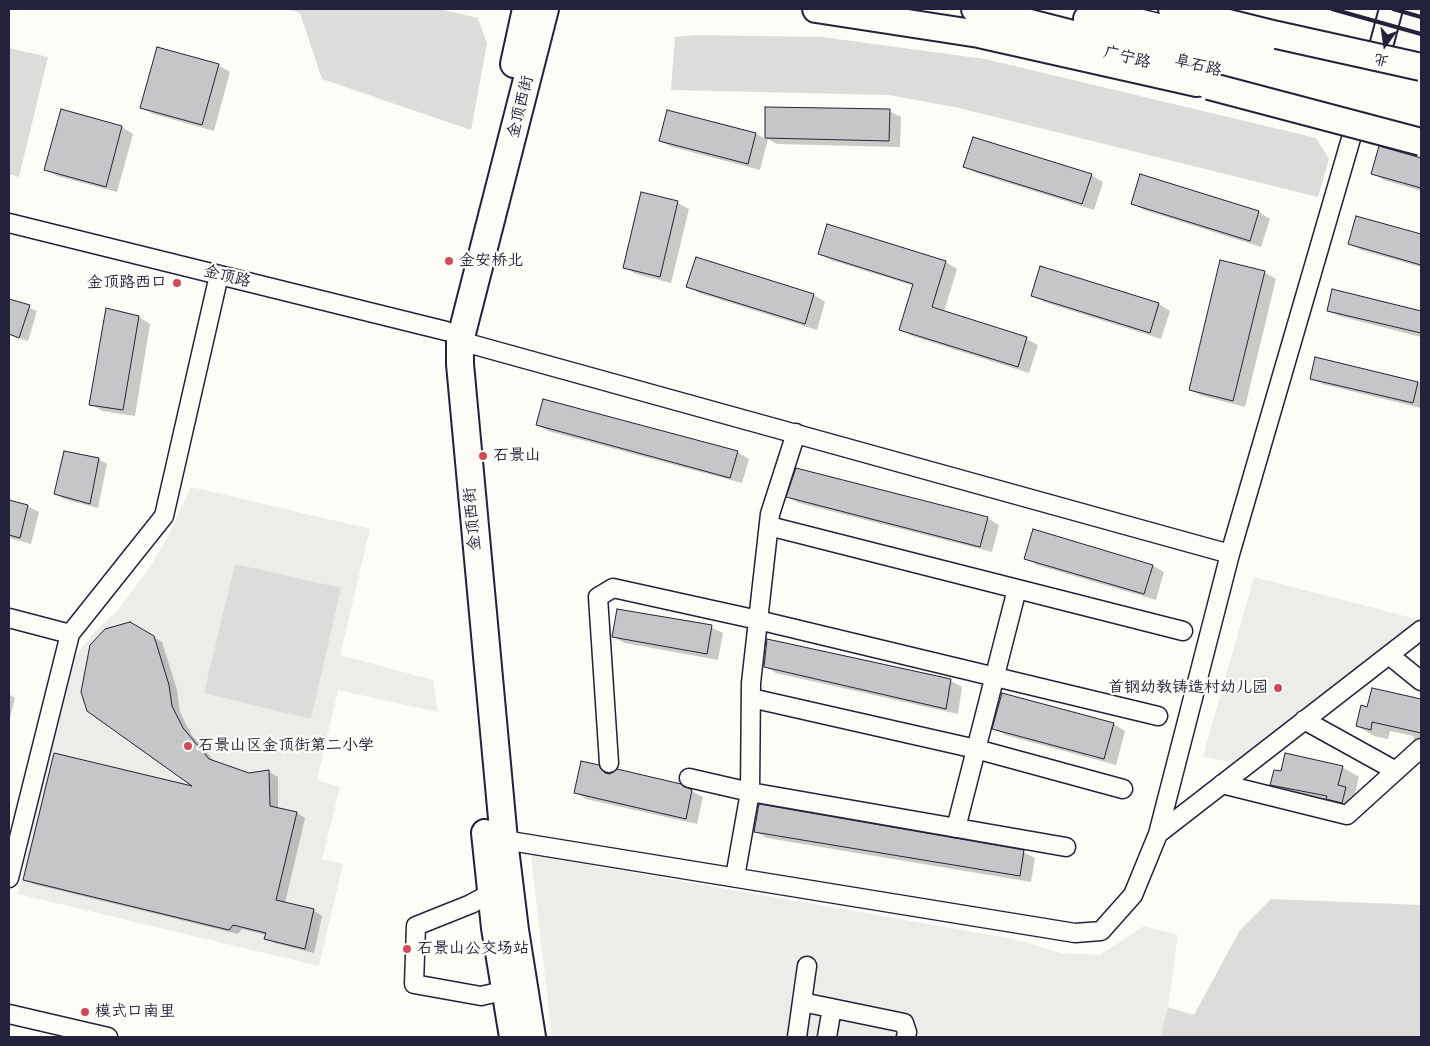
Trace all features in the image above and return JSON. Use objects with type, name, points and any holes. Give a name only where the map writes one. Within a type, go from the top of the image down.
[{"type":"highway","name":"金顶西街","points":[[513,1037],[515,988],[504,840],[460,376],[453,336],[526,9]]},
{"type":"highway","name":"金顶西街","points":[[532,1037],[515,988],[491,893],[455,508],[444,361],[453,336],[545,9]]},
{"type":"highway","points":[[816,9],[979,34],[1209,86],[1421,142]]},
{"type":"highway","name":"阜石路","points":[[975,9],[1421,123]]},
{"type":"highway","name":"阜石路","points":[[1047,9],[1421,102]]},
{"type":"highway","points":[[1172,9],[1277,35],[1421,67]]},
{"type":"main road","points":[[1373,76],[1391,9]]},
{"type":"street","name":"广宁路","points":[[888,9],[970,20],[1188,74],[1421,135]]},
{"type":"street","points":[[1102,9],[1421,88]]},
{"type":"street","points":[[504,840],[1075,933],[1101,931],[1133,895],[1158,834],[1230,554],[1357,118]]},
{"type":"street","name":"金顶路","points":[[9,223],[453,336],[1230,554]]},
{"type":"street","points":[[9,878],[70,634],[164,516],[219,275]]},
{"type":"street","points":[[735,877],[750,792],[751,698],[770,514],[796,433]]},
{"type":"street","points":[[769,526],[1183,631]]},
{"type":"street","points":[[609,763],[598,597],[613,588],[758,620],[1158,716]]},
{"type":"street","points":[[956,828],[1016,589]]},
{"type":"street","points":[[9,618],[70,634]]},
{"type":"street","points":[[1158,834],[1421,630]]},
{"type":"street","points":[[1389,655],[1421,680]]},
{"type":"street","points":[[751,698],[976,749],[1123,789]]},
{"type":"street","points":[[1304,720],[1396,771]]},
{"type":"street","points":[[1222,784],[1347,815],[1421,748]]},
{"type":"street","points":[[689,778],[750,792],[1066,847]]},
{"type":"street","points":[[491,893],[470,904],[416,926],[414,984],[481,996],[515,988]]},
{"type":"street","points":[[797,1037],[807,966]]},
{"type":"street","points":[[802,1002],[904,1023],[907,1032],[906,1037]]},
{"type":"street","points":[[827,1037],[832,1008]]},
{"type":"street","points":[[9,1014],[108,1037]]},
{"type":"shaded area","points":[[288,9],[440,9],[478,18],[487,44],[471,130],[322,79],[300,13]]},
{"type":"shaded area","points":[[697,35],[822,37],[985,59],[1316,138],[1329,159],[1318,197],[955,107],[888,95],[671,90],[675,37]]},
{"type":"shaded area","points":[[9,48],[48,57],[19,177],[9,174]]},
{"type":"shaded area","name":"石景山区金顶街第二小学","points":[[191,487],[370,529],[340,655],[433,680],[438,712],[338,690],[317,780],[340,787],[322,859],[343,864],[319,966],[18,894],[64,687],[72,661],[95,631],[117,611],[148,570],[165,542]]},
{"type":"shaded area","points":[[235,564],[341,588],[311,719],[204,693]]},
{"type":"shaded area","name":"首钢幼教铸造村幼儿园","points":[[1254,577],[1420,620],[1236,764],[1203,756]]},
{"type":"shaded area","points":[[531,855],[1014,939],[1061,953],[1100,955],[1144,926],[1178,935],[1168,1007],[1160,1037],[552,1037]]},
{"type":"shaded area","points":[[1271,899],[1421,905],[1421,1037],[1160,1037],[1168,1007],[1194,1015],[1240,930]]},
{"type":"building","points":[[157,47],[219,64],[202,125],[140,108]]},
{"type":"building","points":[[765,107],[890,109],[889,141],[765,138]]},
{"type":"building","points":[[61,109],[122,126],[106,187],[44,170]]},
{"type":"building","points":[[667,110],[756,133],[748,164],[659,141]]},
{"type":"building","points":[[973,137],[1092,174],[1082,204],[963,167]]},
{"type":"building","points":[[1379,146],[1421,158],[1421,188],[1371,174]]},
{"type":"building","points":[[1140,174],[1259,211],[1250,241],[1131,204]]},
{"type":"building","points":[[641,192],[678,201],[660,277],[623,268]]},
{"type":"building","points":[[1356,216],[1421,234],[1421,265],[1348,244]]},
{"type":"building","points":[[827,224],[946,261],[932,307],[1027,337],[1018,367],[899,330],[913,284],[818,254]]},
{"type":"building","points":[[696,257],[814,294],[805,324],[686,287]]},
{"type":"building","points":[[1220,260],[1265,271],[1233,401],[1189,390]]},
{"type":"building","points":[[1040,266],[1159,303],[1150,333],[1031,296]]},
{"type":"building","points":[[1332,289],[1421,311],[1421,333],[1327,311]]},
{"type":"building","points":[[9,299],[30,305],[19,338],[9,334]]},
{"type":"building","points":[[106,308],[139,316],[123,410],[89,405]]},
{"type":"building","points":[[1315,357],[1418,382],[1413,403],[1310,379]]},
{"type":"building","points":[[543,399],[738,451],[730,478],[536,425]]},
{"type":"building","points":[[64,451],[99,458],[90,504],[54,494]]},
{"type":"building","points":[[796,468],[988,517],[980,547],[786,497]]},
{"type":"building","points":[[9,500],[28,505],[20,538],[9,535]]},
{"type":"building","points":[[1033,529],[1153,565],[1144,594],[1024,559]]},
{"type":"building","points":[[617,609],[712,625],[707,654],[612,637]]},
{"type":"building","points":[[130,622],[154,636],[169,685],[172,706],[183,728],[209,759],[249,773],[269,770],[270,806],[297,812],[276,900],[314,909],[305,949],[264,939],[266,933],[233,925],[229,930],[23,880],[54,753],[192,786],[87,711],[81,692],[90,645],[105,629]]},
{"type":"building","points":[[767,639],[951,679],[946,709],[764,667]]},
{"type":"building","points":[[1372,688],[1421,699],[1421,733],[1372,722],[1371,730],[1356,726],[1361,705],[1367,707]]},
{"type":"building","points":[[1002,693],[1114,723],[1104,759],[992,729]]},
{"type":"building","points":[[1285,753],[1343,766],[1338,785],[1346,787],[1342,803],[1326,799],[1327,796],[1270,785],[1274,770],[1281,771]]},
{"type":"building","points":[[581,761],[599,765],[605,773],[610,774],[617,769],[681,784],[692,790],[686,819],[574,793]]},
{"type":"building","points":[[759,804],[1024,850],[1020,876],[754,832]]},
{"type":"railway","points":[[1332,9],[1421,34]]},
{"type":"railway","points":[[1393,9],[1421,17]]},
{"type":"place","name":"金安桥北","points":[[449,261]]},
{"type":"place","name":"金顶路西口","points":[[177,283]]},
{"type":"place","name":"石景山","points":[[483,456]]},
{"type":"place","name":"首钢幼教铸造村幼儿园","points":[[1278,688]]},
{"type":"place","name":"石景山区金顶街第二小学","points":[[188,746]]},
{"type":"place","name":"石景山公交场站","points":[[407,949]]},
{"type":"place","name":"模式口南里","points":[[85,1012]]}]
